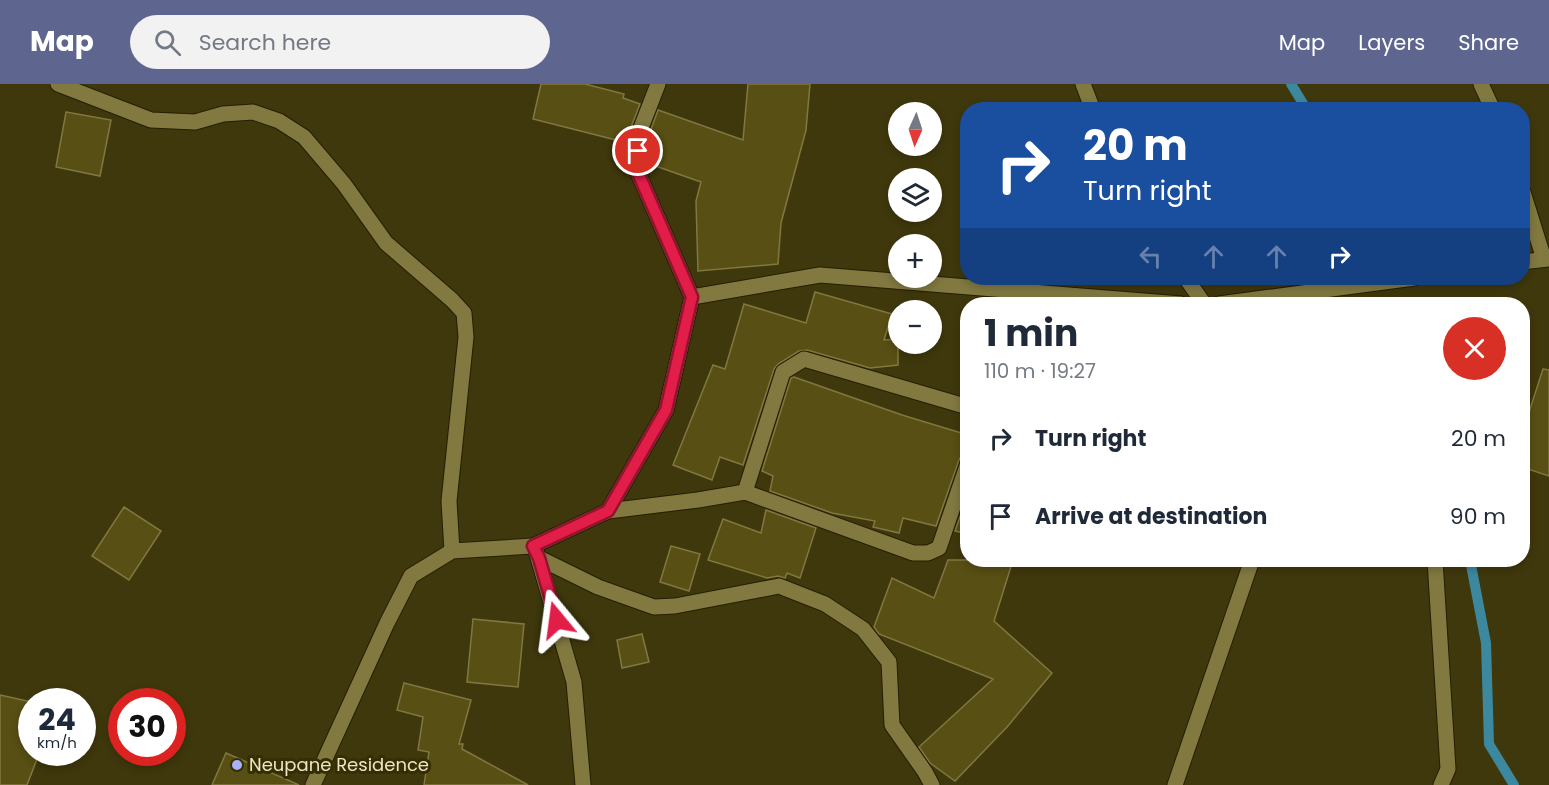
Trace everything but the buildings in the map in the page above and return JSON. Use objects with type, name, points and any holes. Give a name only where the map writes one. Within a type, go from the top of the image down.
[{"type":"street","points":[[58,84],[151,120],[195,122],[223,114],[253,112],[279,121],[304,137],[344,184],[386,243],[464,313],[466,337],[449,501],[452,551]]},
{"type":"street","points":[[608,511],[666,410],[692,297],[636,168],[639,134],[658,84]]},
{"type":"street","points":[[1083,84],[1090,102]]},
{"type":"street","points":[[1480,84],[1489,102]]},
{"type":"street","points":[[1530,211],[1547,259],[1530,261]]},
{"type":"street","points":[[692,297],[820,275],[1095,297]]},
{"type":"street","points":[[1288,297],[1368,285]]},
{"type":"street","points":[[745,492],[783,372],[804,359],[960,405]]},
{"type":"street","points":[[536,552],[608,511],[745,492],[913,553],[928,553],[939,548],[960,486]]},
{"type":"street","points":[[313,785],[411,576],[452,551],[536,552],[598,587],[654,606],[675,606],[779,586],[825,604],[863,629],[889,662],[892,725],[932,785]]},
{"type":"street","points":[[536,552],[574,682],[583,785]]},
{"type":"street","points":[[1175,785],[1250,567]]},
{"type":"street","points":[[1435,567],[1448,769],[1441,785]]},
{"type":"waterway","points":[[1291,84],[1302,102]]},
{"type":"waterway","points":[[1471,567],[1486,643],[1489,744],[1514,785]]},
{"type":"place","name":"Neupane Residence","points":[[237,765]]},
{"type":"route","points":[[557,620],[539,558],[533,546],[608,511],[666,410],[692,297],[636,168],[638,151]]}]
